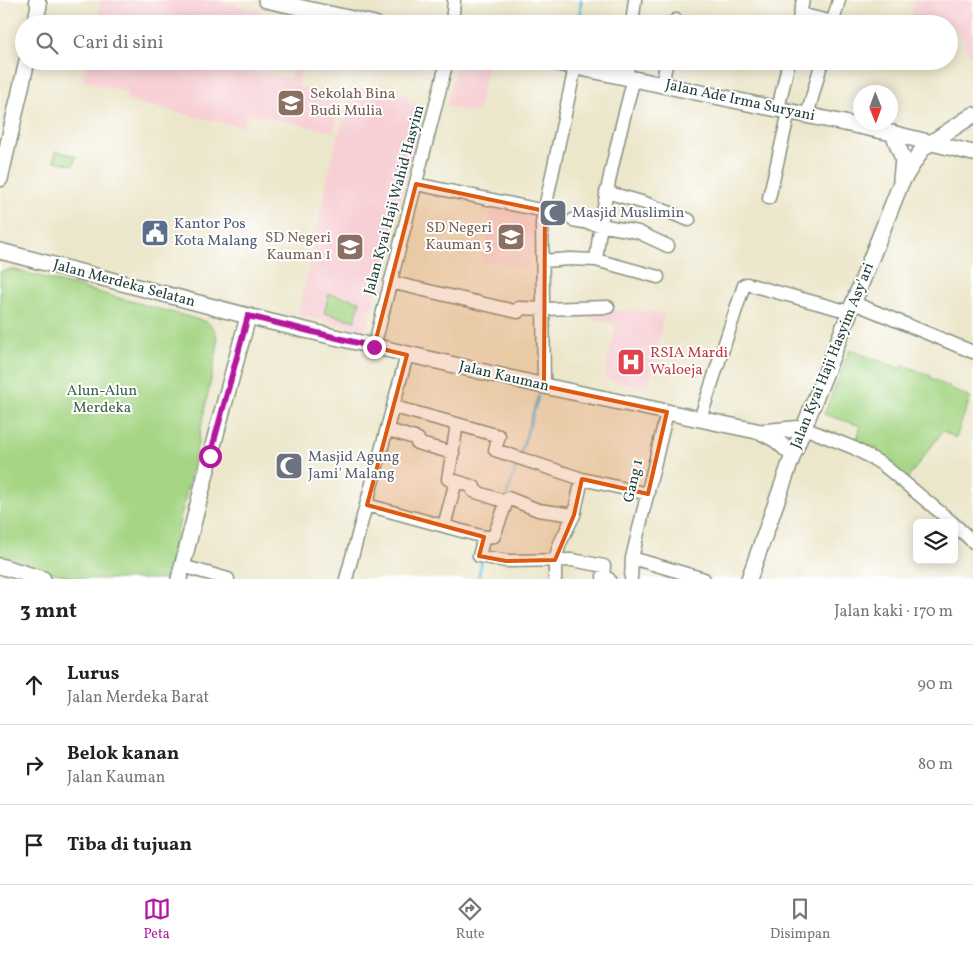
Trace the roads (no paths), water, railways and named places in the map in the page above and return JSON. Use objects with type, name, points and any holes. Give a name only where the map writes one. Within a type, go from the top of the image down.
[{"type":"main road","points":[[266,0],[334,15]]},
{"type":"main road","points":[[37,15],[41,2]]},
{"type":"main road","points":[[0,179],[25,70]]},
{"type":"main road","name":"Jalan Ade Irma Suryani","points":[[590,70],[893,133],[973,153]]},
{"type":"main road","name":"Jalan Kyai Haji Hasyim Asy'ari","points":[[749,579],[793,455],[901,183],[923,148],[973,115]]},
{"type":"main road","points":[[893,133],[903,159],[901,183]]},
{"type":"main road","name":"Jalan Merdeka Selatan","points":[[0,251],[248,316]]},
{"type":"main road","points":[[180,573],[248,316]]},
{"type":"main road","name":"Jalan Kauman","points":[[248,316],[544,386],[761,432],[776,440],[793,455]]},
{"type":"main road","name":"Jalan Kauman","points":[[761,432],[804,428]]},
{"type":"main road","points":[[0,566],[44,579]]},
{"type":"main road","points":[[0,577],[7,579]]},
{"type":"street","points":[[453,15],[454,0]]},
{"type":"street","points":[[633,15],[635,0]]},
{"type":"street","points":[[800,15],[803,0]]},
{"type":"street","points":[[835,15],[839,0]]},
{"type":"street","name":"Jalan Kyai Haji Wahid Hasyim","points":[[374,347],[445,70]]},
{"type":"street","points":[[544,386],[542,222],[574,70]]},
{"type":"street","points":[[596,260],[606,192],[630,78],[629,70]]},
{"type":"street","points":[[662,84],[665,70]]},
{"type":"street","points":[[769,198],[784,111],[788,70]]},
{"type":"street","points":[[807,116],[820,70]]},
{"type":"street","points":[[416,184],[545,211]]},
{"type":"street","points":[[606,192],[645,203],[689,220]]},
{"type":"street","points":[[573,220],[638,232],[668,246]]},
{"type":"street","points":[[543,261],[596,260],[658,277]]},
{"type":"street","points":[[390,282],[518,312],[519,308],[608,307]]},
{"type":"street","points":[[700,419],[744,285],[747,284],[852,307],[973,352]]},
{"type":"street","points":[[346,579],[388,430],[407,354]]},
{"type":"street","points":[[394,407],[499,436],[495,450],[582,479],[648,494]]},
{"type":"street","name":"Gang 1","points":[[631,579],[632,558],[667,412]]},
{"type":"street","points":[[457,424],[448,479],[474,487],[473,491],[505,501],[508,498],[538,510],[574,515]]},
{"type":"street","points":[[804,428],[854,448],[882,464],[949,519]]},
{"type":"street","points":[[388,430],[418,439],[417,443],[453,453]]},
{"type":"street","points":[[555,579],[555,560],[560,543],[574,515],[582,479]]},
{"type":"street","points":[[444,526],[456,481]]},
{"type":"street","points":[[367,505],[444,526],[494,536],[505,501]]},
{"type":"street","points":[[958,527],[973,542]]},
{"type":"street","points":[[487,536],[479,556],[506,561],[572,560],[604,566],[603,578],[609,579]]},
{"type":"street","points":[[632,558],[704,579]]},
{"type":"street","points":[[180,573],[228,579]]},
{"type":"waterway","points":[[580,15],[581,0]]},
{"type":"waterway","points":[[520,456],[538,397]]},
{"type":"waterway","points":[[507,494],[518,462]]},
{"type":"waterway","points":[[478,579],[482,560]]},
{"type":"place","name":"Sekolah Bina Budi Mulia","points":[[291,103]]},
{"type":"place","name":"Masjid Muslimin","points":[[553,213]]},
{"type":"place","name":"Kantor Pos Kota Malang","points":[[155,233]]},
{"type":"place","name":"SD Negeri Kauman 3","points":[[511,237]]},
{"type":"place","name":"SD Negeri Kauman 1","points":[[350,247]]},
{"type":"place","name":"RSIA Mardi Waloeja","points":[[631,362]]},
{"type":"place","name":"Masjid Agung Jami' Malang","points":[[289,466]]},
{"type":"park label","name":"Alun-Alun Merdeka","points":[[102,400]]}]
